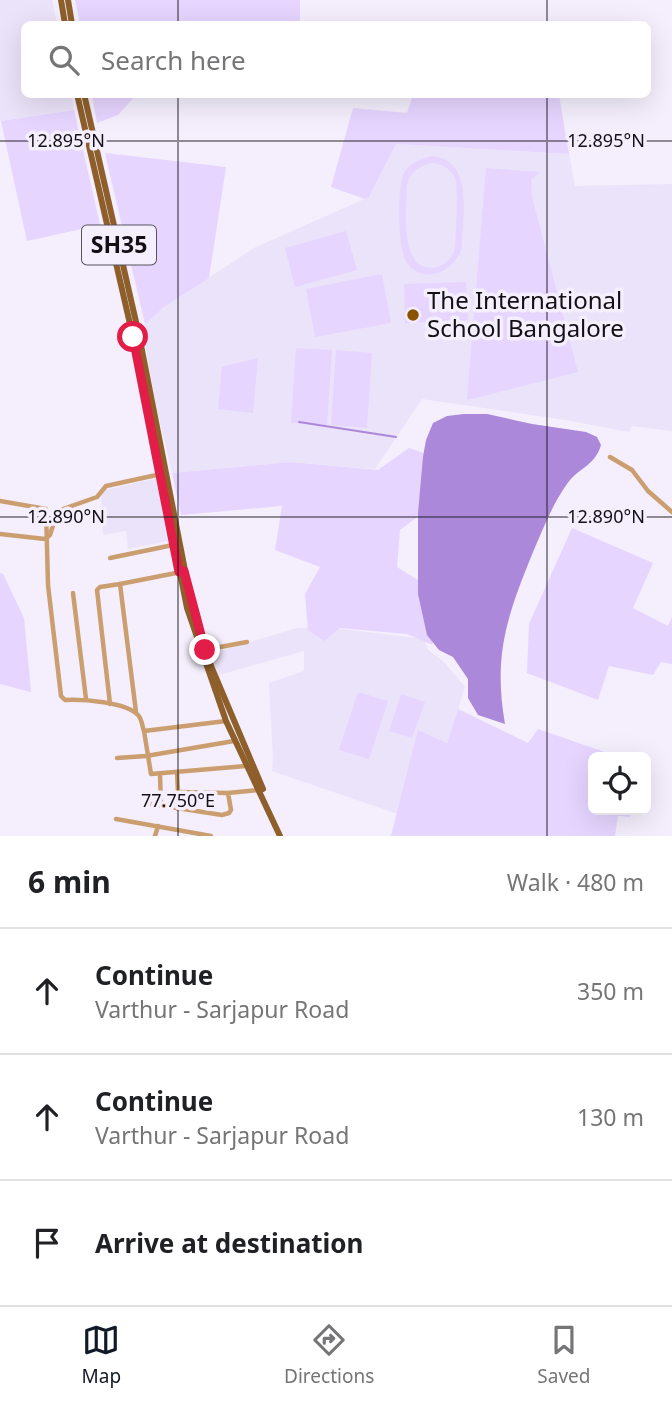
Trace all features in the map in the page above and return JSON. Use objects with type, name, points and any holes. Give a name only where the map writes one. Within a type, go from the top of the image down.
[{"type":"main road","points":[[61,0],[64,21]]},
{"type":"main road","points":[[68,0],[72,21]]},
{"type":"main road","name":"SH35","points":[[78,98],[133,337],[173,545],[226,721],[282,836]]},
{"type":"main road","name":"SH35","points":[[85,98],[139,335],[181,572]]},
{"type":"main road","name":"SH35","points":[[203,651],[282,836]]},
{"type":"street","points":[[610,457],[632,470],[649,491],[672,512]]},
{"type":"street","points":[[0,534],[47,538],[51,535],[57,515],[65,507],[97,498],[106,486],[161,474]]},
{"type":"street","points":[[0,500],[46,509],[48,585],[61,696],[65,700],[86,699],[110,704],[136,713]]},
{"type":"street","points":[[110,558],[173,545]]},
{"type":"street","points":[[110,704],[97,590],[100,587],[181,572]]},
{"type":"street","points":[[120,584],[136,713],[144,731],[151,774],[246,766]]},
{"type":"street","points":[[73,593],[86,699]]},
{"type":"street","points":[[203,651],[247,642]]},
{"type":"street","points":[[144,731],[226,721]]},
{"type":"street","points":[[117,758],[146,756],[234,741]]},
{"type":"street","points":[[177,773],[178,809]]},
{"type":"street","points":[[160,775],[161,806]]},
{"type":"street","points":[[178,792],[228,793],[259,790]]},
{"type":"street","points":[[151,804],[227,814],[231,810],[228,793]]},
{"type":"street","points":[[116,819],[211,836]]},
{"type":"street","points":[[155,836],[158,826]]},
{"type":"shaded area","points":[[0,0],[52,0],[56,21],[21,21],[21,98],[72,98],[74,110],[0,121]]},
{"type":"shaded area","points":[[75,0],[300,0],[300,21],[79,21]]},
{"type":"shaded area","points":[[93,98],[133,98],[118,115],[97,123]]},
{"type":"shaded area","points":[[412,98],[560,98],[569,154],[396,144],[369,197],[365,199],[331,187],[353,108],[407,113]]},
{"type":"shaded area","points":[[74,110],[100,225],[27,241],[1,121]]},
{"type":"shaded area","name":"The International School Bangalore","points":[[396,144],[569,154],[575,186],[672,184],[672,431],[632,426],[629,432],[422,399],[375,469],[291,462],[172,473],[156,405],[144,338],[145,324],[164,307],[254,248],[369,197]]},
{"type":"shaded area","points":[[105,153],[226,167],[209,278],[164,307],[145,324]]},
{"type":"shaded area","points":[[431,156],[445,160],[454,167],[460,178],[464,206],[462,248],[458,257],[444,270],[427,274],[411,268],[405,259],[399,216],[404,173],[412,164]],"holes":[[[432,163],[447,168],[455,177],[457,186],[454,252],[445,263],[433,268],[422,266],[414,259],[409,248],[406,207],[407,184],[411,176],[416,170]]]},
{"type":"shaded area","points":[[486,168],[540,172],[531,180],[532,197],[578,372],[467,400]]},
{"type":"shaded area","points":[[346,231],[357,270],[295,287],[285,248]]},
{"type":"shaded area","points":[[382,274],[391,323],[315,337],[306,289]]},
{"type":"shaded area","points":[[466,282],[468,320],[405,323],[404,284]]},
{"type":"shaded area","points":[[296,348],[332,350],[327,425],[291,423]]},
{"type":"shaded area","points":[[336,350],[372,353],[367,428],[331,425]]},
{"type":"shaded area","points":[[258,358],[253,413],[218,409],[222,367]]},
{"type":"shaded area","points":[[487,414],[586,432],[597,437],[601,445],[595,458],[571,479],[557,500],[516,596],[502,656],[505,724],[478,715],[468,698],[468,679],[453,657],[439,650],[427,635],[418,594],[418,513],[426,440],[433,423],[447,416]]},
{"type":"shaded area","points":[[409,448],[432,456],[436,503],[400,530],[397,567],[421,582],[433,645],[407,634],[340,628],[324,641],[308,630],[305,594],[320,567],[275,550],[282,506],[181,515],[172,473],[291,462],[378,470]]},
{"type":"shaded area","points":[[157,478],[167,541],[128,549],[126,531],[103,535],[101,491]]},
{"type":"shaded area","points":[[572,528],[653,563],[633,608],[668,626],[672,617],[672,664],[661,662],[653,675],[609,666],[598,700],[527,673],[529,624]]},
{"type":"shaded area","points":[[0,573],[3,574],[24,618],[31,692],[0,684]]},
{"type":"shaded area","points":[[297,628],[333,628],[424,639],[428,650],[443,661],[465,687],[447,743],[418,730],[398,814],[272,771],[269,683],[304,671],[304,651],[219,675],[210,654]]},
{"type":"shaded area","points":[[358,692],[388,701],[369,759],[339,750]]},
{"type":"shaded area","points":[[401,694],[425,702],[412,738],[389,731]]},
{"type":"shaded area","points":[[458,709],[528,743],[538,729],[605,752],[588,752],[588,815],[631,815],[630,817],[618,816],[615,836],[391,836],[418,730],[447,743]]},
{"type":"waterway","points":[[299,422],[396,437]]},
{"type":"place","name":"The International School Bangalore","points":[[413,315]]},
{"type":"route","points":[[133,337],[179,572],[184,571],[205,650]]}]
